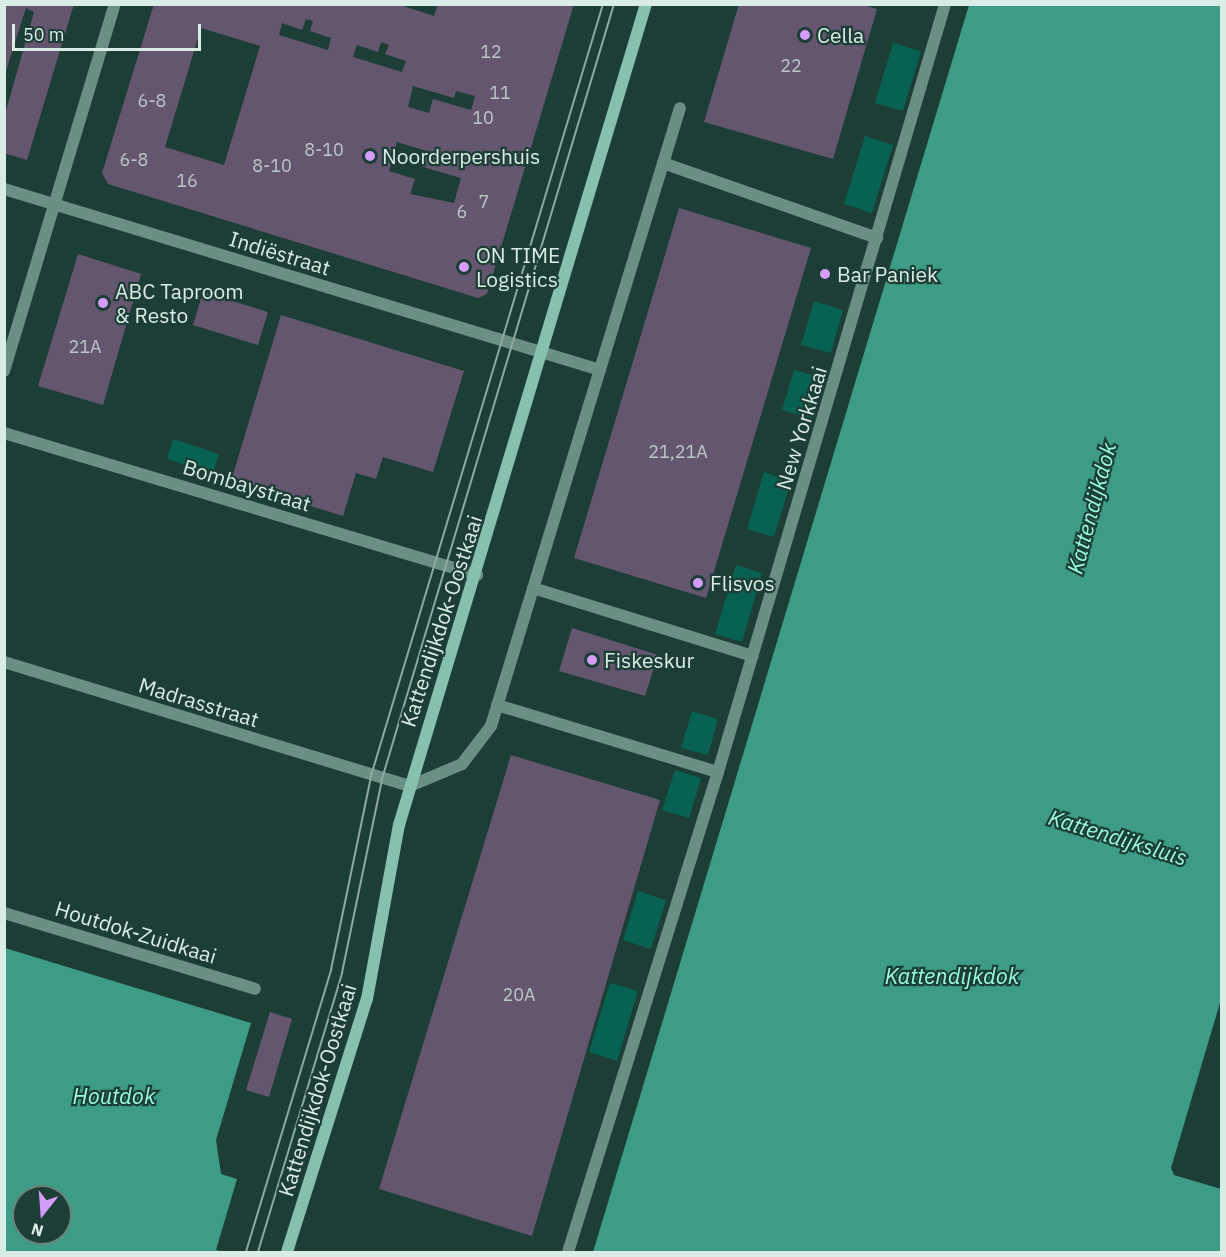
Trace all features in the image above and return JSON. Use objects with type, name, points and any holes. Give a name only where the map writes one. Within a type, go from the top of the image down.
[{"type":"street","points":[[4,371],[115,4]]},
{"type":"street","name":"Kattendijkdok-Oostkaai","points":[[287,1252],[367,999],[410,786],[477,574],[646,4]]},
{"type":"street","name":"New Yorkkaai","points":[[568,1252],[718,772],[945,4]]},
{"type":"street","points":[[410,786],[462,764],[480,747],[497,705],[680,108]]},
{"type":"street","points":[[663,163],[877,238]]},
{"type":"street","name":"Indiëstraat","points":[[4,189],[600,370]]},
{"type":"street","name":"Bombaystraat","points":[[4,433],[477,574]]},
{"type":"street","points":[[532,588],[753,656]]},
{"type":"street","name":"Madrasstraat","points":[[4,663],[410,786]]},
{"type":"street","points":[[497,705],[718,772]]},
{"type":"street","name":"Houtdok-Zuidkaai","points":[[4,913],[255,989]]},
{"type":"shaded area","points":[[893,43],[921,51],[903,111],[875,103]]},
{"type":"shaded area","points":[[865,136],[893,145],[872,213],[844,204]]},
{"type":"shaded area","points":[[814,301],[843,310],[831,353],[801,345]]},
{"type":"shaded area","points":[[794,370],[823,378],[811,418],[782,410]]},
{"type":"shaded area","points":[[173,439],[219,454],[213,473],[167,459]]},
{"type":"shaded area","points":[[764,472],[791,481],[774,537],[747,529]]},
{"type":"shaded area","points":[[736,565],[762,573],[742,642],[715,634]]},
{"type":"shaded area","points":[[692,711],[718,719],[708,755],[681,748]]},
{"type":"shaded area","points":[[675,770],[701,778],[689,818],[662,810]]},
{"type":"shaded area","points":[[638,891],[666,900],[651,949],[623,940]]},
{"type":"shaded area","points":[[610,983],[638,991],[617,1061],[589,1052]]},
{"type":"water","name":"Kattendijkdok","points":[[969,5],[1221,5],[1222,996],[1171,1168],[1174,1175],[1221,1189],[1221,1252],[593,1252]]},
{"type":"water","name":"Houtdok","points":[[5,948],[251,1023],[216,1140],[221,1174],[237,1179],[216,1250],[224,1252],[5,1252]]},
{"type":"building","points":[[4,4],[74,4],[27,160],[4,153],[4,118],[34,12],[26,8],[4,77]]},
{"type":"building","points":[[154,4],[397,4],[434,16],[438,4],[574,4],[487,294],[478,298],[108,184],[102,173]],"holes":[[[306,19],[313,21],[310,31],[331,38],[328,50],[279,35],[282,23],[302,30]],[[201,28],[260,46],[224,165],[165,147]],[[381,42],[389,45],[385,54],[406,61],[402,72],[353,57],[357,45],[378,52]],[[413,86],[454,98],[456,91],[475,96],[471,110],[433,99],[429,113],[408,107]],[[397,142],[427,151],[423,167],[461,178],[454,203],[410,194],[415,179],[389,171]]]},
{"type":"building","points":[[739,4],[860,4],[877,9],[833,159],[704,122]]},
{"type":"building","points":[[679,208],[811,248],[706,598],[574,558]]},
{"type":"building","points":[[78,254],[141,274],[103,405],[38,386]]},
{"type":"building","points":[[203,292],[268,312],[258,345],[193,325]]},
{"type":"building","points":[[281,315],[464,371],[433,472],[383,457],[376,479],[356,473],[343,516],[231,481]]},
{"type":"building","points":[[572,628],[658,655],[645,696],[559,671]]},
{"type":"building","points":[[511,755],[660,800],[532,1236],[379,1189]]},
{"type":"building","points":[[270,1012],[292,1019],[269,1097],[246,1090]]},
{"type":"tram line","points":[[246,1252],[331,970],[371,776],[603,4]]},
{"type":"tram line","points":[[258,1252],[342,973],[382,779],[614,4]]},
{"type":"place","name":"Cella","points":[[805,35]]},
{"type":"place","name":"Noorderpershuis","points":[[370,156]]},
{"type":"place","name":"ON TIME Logistics","points":[[464,267]]},
{"type":"place","name":"Bar Paniek","points":[[825,274]]},
{"type":"place","name":"ABC Taproom & Resto","points":[[103,303]]},
{"type":"place","name":"Flisvos","points":[[698,583]]},
{"type":"place","name":"Fiskeskur","points":[[592,660]]},
{"type":"water label","name":"Kattendijksluis","points":[[1118,837]]}]
